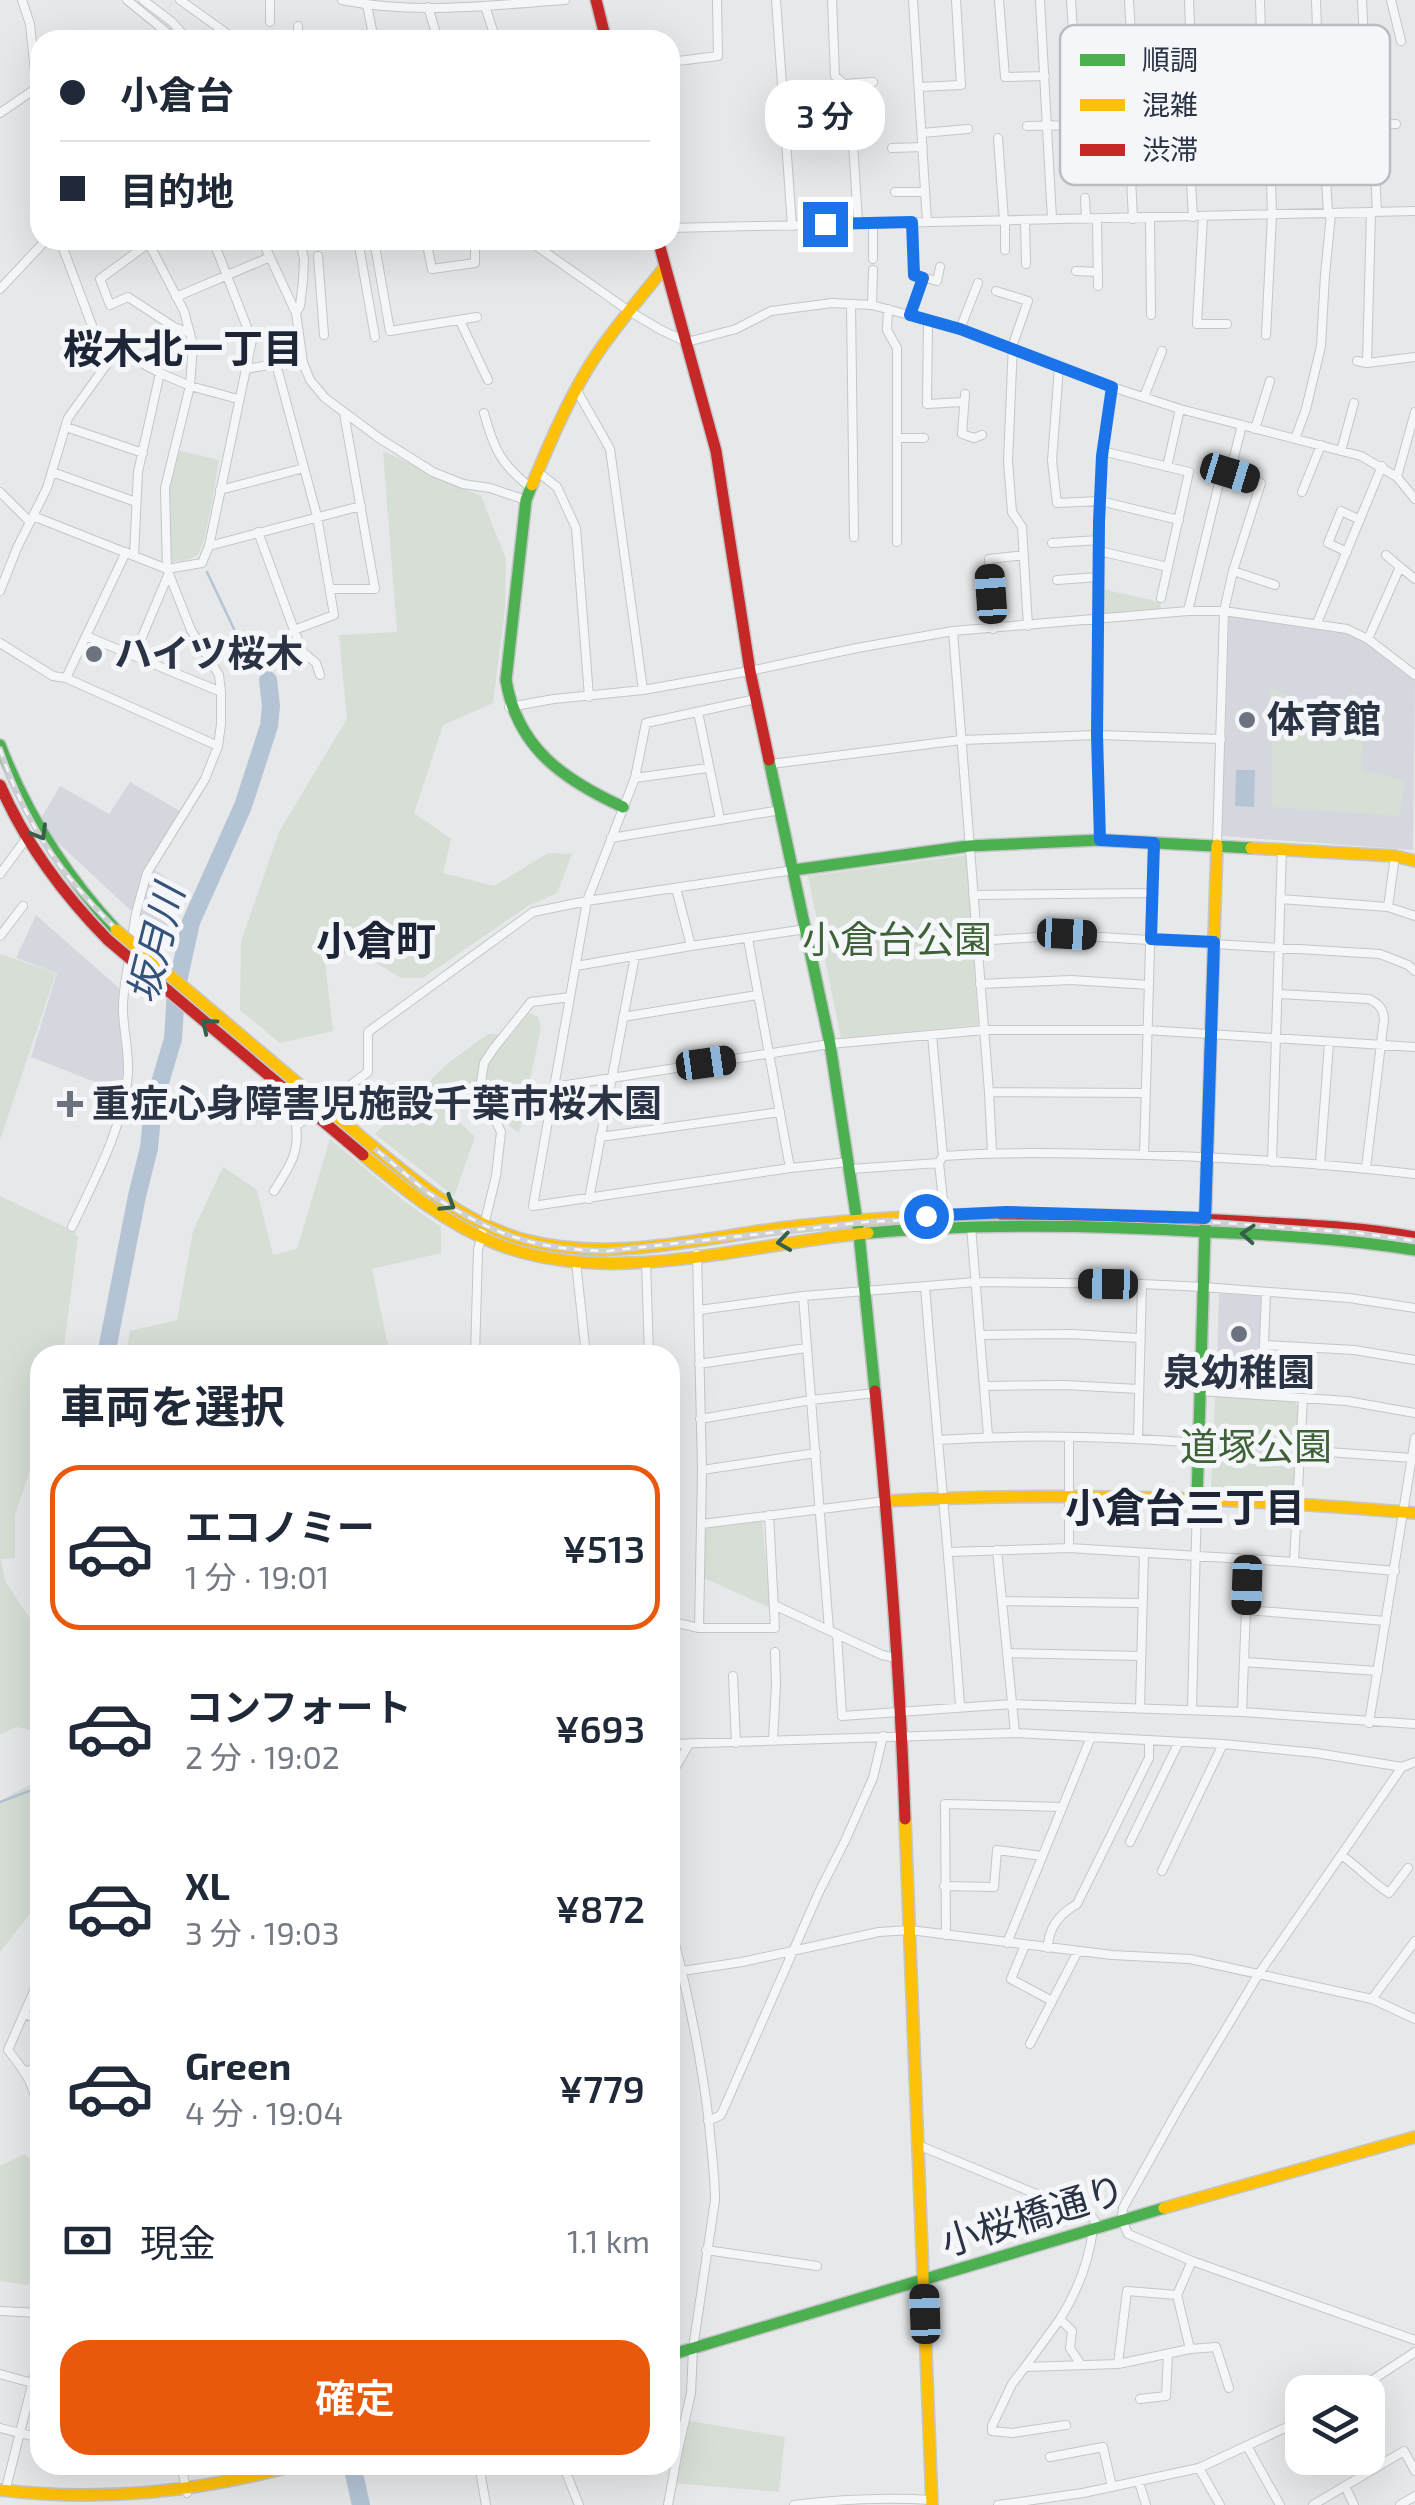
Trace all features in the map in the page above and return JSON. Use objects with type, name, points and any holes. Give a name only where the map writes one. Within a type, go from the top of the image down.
[{"type":"street","points":[[22,0],[31,30]]},
{"type":"street","points":[[126,0],[164,30]]},
{"type":"street","points":[[143,0],[179,30]]},
{"type":"street","points":[[180,0],[222,30]]},
{"type":"street","points":[[270,0],[270,22]]},
{"type":"street","points":[[342,0],[428,7],[565,0]]},
{"type":"street","points":[[596,0],[604,30]]},
{"type":"street","points":[[680,61],[718,56],[717,0]]},
{"type":"street","points":[[776,0],[792,226]]},
{"type":"street","points":[[832,0],[835,76],[844,84],[873,82]]},
{"type":"street","points":[[913,0],[928,222]]},
{"type":"street","points":[[918,87],[960,85],[956,0]]},
{"type":"street","points":[[1000,0],[1005,77],[1044,76]]},
{"type":"street","points":[[1040,0],[1052,219]]},
{"type":"street","points":[[1071,0],[1073,25]]},
{"type":"street","points":[[1129,0],[1130,25]]},
{"type":"street","points":[[1189,0],[1190,25]]},
{"type":"street","points":[[1260,0],[1261,25]]},
{"type":"street","points":[[1316,0],[1317,25]]},
{"type":"street","points":[[1362,0],[1363,25]]},
{"type":"street","points":[[1391,0],[1400,41]]},
{"type":"street","points":[[368,5],[372,30]]},
{"type":"street","points":[[485,6],[493,30]]},
{"type":"street","points":[[428,7],[435,30]]},
{"type":"street","points":[[0,112],[30,94]]},
{"type":"street","points":[[1390,125],[1396,124]]},
{"type":"street","points":[[1027,126],[1060,125]]},
{"type":"street","points":[[852,128],[858,222]]},
{"type":"street","points":[[922,133],[968,129]]},
{"type":"street","points":[[998,138],[1005,250]]},
{"type":"street","points":[[892,148],[922,148]]},
{"type":"street","points":[[1132,185],[1134,219]]},
{"type":"street","points":[[1194,185],[1198,217],[1197,324],[1227,324]]},
{"type":"street","points":[[1266,335],[1271,185]]},
{"type":"street","points":[[1296,438],[1321,346],[1330,214],[1328,185]]},
{"type":"street","points":[[1374,185],[1362,362],[1415,357]]},
{"type":"street","points":[[895,192],[926,192]]},
{"type":"street","points":[[1085,198],[1092,219],[1098,286]]},
{"type":"street","points":[[680,228],[1415,211]]},
{"type":"street","points":[[1150,219],[1151,314]]},
{"type":"street","points":[[1025,220],[1026,264]]},
{"type":"street","points":[[872,222],[874,259]]},
{"type":"street","points":[[912,222],[914,275],[936,280],[940,267]]},
{"type":"street","points":[[0,289],[37,250]]},
{"type":"street","points":[[64,250],[97,339],[190,386],[238,399]]},
{"type":"street","points":[[137,250],[100,278],[110,305],[128,297],[190,333]]},
{"type":"street","points":[[72,1227],[121,1115],[129,1050],[123,1012],[125,984],[141,892],[147,874],[206,779],[218,746],[222,692],[219,674],[191,630],[168,571],[165,488],[190,386],[193,344],[184,311],[152,250]]},
{"type":"street","points":[[0,492],[31,519],[168,571],[202,563],[210,546],[252,340],[217,250]]},
{"type":"street","points":[[267,250],[296,314],[303,363],[310,380],[325,398],[433,472],[463,484],[528,494]]},
{"type":"street","points":[[296,314],[303,281],[302,250]]},
{"type":"street","points":[[360,250],[375,337]]},
{"type":"street","points":[[376,250],[390,331],[478,316]]},
{"type":"street","points":[[428,250],[432,270],[475,263],[474,250]]},
{"type":"street","points":[[542,250],[629,311],[687,342],[736,329],[771,312],[813,305],[872,305],[960,329],[1144,397],[1361,456],[1397,477],[1415,499]]},
{"type":"street","points":[[660,250],[716,451],[750,671],[830,1044],[865,1290],[901,1711],[932,2502],[894,2497],[794,2505]]},
{"type":"street","points":[[318,256],[324,335]]},
{"type":"street","points":[[176,296],[270,257]]},
{"type":"street","points":[[622,807],[556,769],[533,745],[509,706],[506,680],[528,494],[576,388],[664,268]]},
{"type":"street","points":[[872,305],[873,270]]},
{"type":"street","points":[[1076,271],[1098,272]]},
{"type":"street","points":[[910,315],[923,278]]},
{"type":"street","points":[[960,329],[978,283]]},
{"type":"street","points":[[996,291],[1028,301],[1013,350],[1008,461],[1012,512],[1022,527],[1028,626]]},
{"type":"street","points":[[851,304],[854,538]]},
{"type":"street","points":[[888,309],[888,330],[897,348],[897,542]]},
{"type":"street","points":[[928,320],[927,404],[964,398],[962,434],[974,438],[982,435]]},
{"type":"street","points":[[460,321],[488,380]]},
{"type":"street","points":[[0,590],[52,472],[68,418],[117,350]]},
{"type":"street","points":[[1144,397],[1162,351]]},
{"type":"street","points":[[245,369],[276,364],[318,516],[334,615],[294,630]]},
{"type":"street","points":[[1059,367],[1052,461],[1057,503],[1100,501],[1179,520]]},
{"type":"street","points":[[66,678],[130,554],[138,472],[160,373]]},
{"type":"street","points":[[1255,428],[1270,380]]},
{"type":"street","points":[[1100,840],[1100,501],[1102,452],[1112,387]]},
{"type":"street","points":[[576,388],[610,449],[643,690]]},
{"type":"street","points":[[1341,451],[1354,403]]},
{"type":"street","points":[[1167,467],[1180,408]]},
{"type":"street","points":[[1397,477],[1412,435],[1415,412]]},
{"type":"street","points":[[330,589],[375,588],[344,414]]},
{"type":"street","points":[[484,414],[496,451],[528,494]]},
{"type":"street","points":[[1230,473],[1242,425]]},
{"type":"street","points":[[66,427],[142,452]]},
{"type":"street","points":[[897,438],[924,438]]},
{"type":"street","points":[[1302,492],[1321,445]]},
{"type":"street","points":[[1102,452],[1188,472],[1161,598]]},
{"type":"street","points":[[1317,623],[1382,466]]},
{"type":"street","points":[[220,490],[304,468]]},
{"type":"street","points":[[52,472],[136,502]]},
{"type":"street","points":[[538,472],[557,488],[576,528],[590,697]]},
{"type":"street","points":[[1188,611],[1220,479],[1226,472],[1261,482],[1224,611],[1192,1710]]},
{"type":"street","points":[[210,546],[360,506]]},
{"type":"street","points":[[1347,552],[1328,542],[1341,511],[1360,520]]},
{"type":"street","points":[[258,532],[303,652],[316,663],[320,675]]},
{"type":"street","points":[[1052,542],[1099,540]]},
{"type":"street","points":[[1099,551],[1168,566]]},
{"type":"street","points":[[993,628],[988,559],[1024,555]]},
{"type":"street","points":[[1386,556],[1415,579]]},
{"type":"street","points":[[1368,639],[1400,567]]},
{"type":"street","points":[[134,656],[168,571]]},
{"type":"street","points":[[1233,571],[1275,585]]},
{"type":"street","points":[[1057,580],[1098,577]]},
{"type":"street","points":[[509,706],[643,690],[953,631],[1188,611],[1224,611],[1346,628],[1368,639],[1415,675]]},
{"type":"street","points":[[953,631],[992,1152]]},
{"type":"street","points":[[86,636],[222,692]]},
{"type":"street","points":[[0,643],[53,676],[66,678],[218,746]]},
{"type":"street","points":[[756,699],[646,723],[635,778],[587,901],[533,1206],[790,1168],[992,1152],[1208,1157],[1415,1174]]},
{"type":"street","points":[[698,712],[720,819]]},
{"type":"street","points":[[771,764],[961,740],[1097,735],[1221,739]]},
{"type":"street","points":[[0,745],[22,803],[40,835],[112,935]]},
{"type":"street","points":[[635,778],[708,768]]},
{"type":"street","points":[[0,785],[26,839],[70,900],[367,1150],[419,1201],[480,1238],[542,1258],[646,1262],[858,1227],[1205,1225],[1359,1229],[1415,1237]]},
{"type":"street","points":[[610,838],[781,810]]},
{"type":"street","points":[[0,874],[26,839]]},
{"type":"street","points":[[274,1191],[297,1150],[296,1126],[368,1072],[368,1032],[533,912],[970,846],[1100,840],[1395,856],[1415,861]]},
{"type":"street","points":[[1144,1155],[1154,843]]},
{"type":"street","points":[[1272,1162],[1282,849]]},
{"type":"street","points":[[1388,907],[1395,856]]},
{"type":"street","points":[[676,888],[691,946]]},
{"type":"street","points":[[973,895],[1150,893]]},
{"type":"street","points":[[1280,898],[1388,907],[1415,916]]},
{"type":"street","points":[[0,936],[23,906]]},
{"type":"street","points":[[576,966],[806,929]]},
{"type":"street","points":[[977,941],[1067,934],[1214,942],[1380,954],[1412,968],[1415,955]]},
{"type":"street","points":[[748,939],[790,1168]]},
{"type":"street","points":[[589,1199],[635,956]]},
{"type":"street","points":[[980,984],[1071,980],[1149,985]]},
{"type":"street","points":[[1279,994],[1369,1000],[1384,1010],[1366,1168]]},
{"type":"street","points":[[622,1017],[757,995]]},
{"type":"street","points":[[475,1345],[480,1238],[496,1176],[501,1132],[484,1097],[484,1063],[531,1002],[570,998]]},
{"type":"street","points":[[554,1087],[830,1044],[984,1030],[1146,1030],[1415,1047]]},
{"type":"street","points":[[932,1035],[943,1200]]},
{"type":"street","points":[[1320,1165],[1329,1043]]},
{"type":"street","points":[[990,1092],[1145,1094]]},
{"type":"street","points":[[600,1138],[780,1112]]},
{"type":"street","points":[[367,1150],[484,1224],[545,1244],[608,1249],[1006,1212],[1205,1225],[1415,1250]]},
{"type":"street","points":[[971,1226],[988,1436]]},
{"type":"street","points":[[697,1254],[702,1470],[698,1628]]},
{"type":"street","points":[[576,1262],[585,1345]]},
{"type":"street","points":[[646,1262],[649,1345]]},
{"type":"street","points":[[699,1310],[802,1296],[976,1282],[1203,1287],[1350,1298],[1415,1308]]},
{"type":"street","points":[[1138,1438],[1142,1284]]},
{"type":"street","points":[[925,1286],[960,1706]]},
{"type":"street","points":[[1262,1394],[1266,1293]]},
{"type":"street","points":[[802,1296],[842,1716],[1012,1704],[1242,1712],[1415,1724]]},
{"type":"street","points":[[980,1335],[1140,1338]]},
{"type":"street","points":[[1265,1345],[1354,1350],[1415,1360]]},
{"type":"street","points":[[699,1364],[806,1348]]},
{"type":"street","points":[[984,1386],[1138,1389]]},
{"type":"street","points":[[1200,1391],[1368,1404],[1415,1413]]},
{"type":"street","points":[[700,1419],[875,1393]]},
{"type":"street","points":[[1294,1562],[1303,1398]]},
{"type":"street","points":[[938,1440],[988,1436],[1199,1443]]},
{"type":"street","points":[[1068,1438],[1069,1548]]},
{"type":"street","points":[[1369,1723],[1394,1571],[1410,1512],[1415,1438]]},
{"type":"street","points":[[1300,1450],[1412,1458]]},
{"type":"street","points":[[702,1470],[816,1452]]},
{"type":"street","points":[[702,1524],[886,1501],[1070,1494],[1410,1512]]},
{"type":"street","points":[[680,1624],[698,1628],[775,1628],[769,1514]]},
{"type":"street","points":[[949,1552],[1069,1548],[1394,1571]]},
{"type":"street","points":[[998,1550],[1015,1733]]},
{"type":"street","points":[[1140,1707],[1144,1554]]},
{"type":"street","points":[[1242,1712],[1248,1559]]},
{"type":"street","points":[[1004,1600],[1142,1604]]},
{"type":"street","points":[[774,1605],[896,1658]]},
{"type":"street","points":[[1246,1610],[1386,1620]]},
{"type":"street","points":[[773,1742],[775,1652]]},
{"type":"street","points":[[1008,1653],[1140,1656]]},
{"type":"street","points":[[1244,1662],[1378,1671]]},
{"type":"street","points":[[733,1676],[736,1743]]},
{"type":"street","points":[[680,1744],[1015,1733],[1223,1744],[1402,1767],[1415,1762]]},
{"type":"street","points":[[708,2121],[721,2115],[818,1892],[846,1841],[873,1778],[883,1736]]},
{"type":"street","points":[[1008,1943],[1091,1737]]},
{"type":"street","points":[[1048,1948],[1061,1913],[1078,1904],[1149,1758],[1149,1740]]},
{"type":"street","points":[[1130,1842],[1179,1742]]},
{"type":"street","points":[[680,1760],[689,1744]]},
{"type":"street","points":[[1162,1871],[1223,1744]]},
{"type":"street","points":[[1402,1767],[1258,1975],[1142,2173],[1123,2208],[1122,2220],[1128,2234],[1192,2261],[1415,2340]]},
{"type":"street","points":[[946,1934],[945,1804],[1062,1806]]},
{"type":"street","points":[[944,1886],[994,1888],[997,1850],[1042,1856]]},
{"type":"street","points":[[1341,1855],[1389,1894],[1408,1868]]},
{"type":"street","points":[[682,1972],[879,1932],[910,1930],[1048,1948],[1190,1959],[1372,2000],[1415,2018]]},
{"type":"street","points":[[1372,2000],[1415,1941]]},
{"type":"street","points":[[1024,1945],[1011,1979],[1052,2001]]},
{"type":"street","points":[[1030,2044],[1078,1951]]},
{"type":"street","points":[[680,1964],[693,2018],[715,2179],[693,2348],[691,2393],[680,2441]]},
{"type":"street","points":[[30,2001],[4,2051],[30,2080]]},
{"type":"street","points":[[24,2014],[30,2016]]},
{"type":"street","points":[[25,2071],[30,2070]]},
{"type":"street","name":"小桜橋通り","points":[[680,2352],[1122,2220],[1415,2138]]},
{"type":"street","points":[[918,2145],[1092,2217],[1096,2228],[1074,2295],[1012,2384],[992,2431],[1012,2433],[1066,2425]]},
{"type":"street","points":[[706,2250],[816,2266]]},
{"type":"street","points":[[1190,2349],[1177,2295],[1192,2261]]},
{"type":"street","points":[[1118,2364],[1127,2291],[1177,2295]]},
{"type":"street","points":[[0,2311],[30,2312]]},
{"type":"street","points":[[1060,2319],[1072,2331],[1070,2348],[1081,2365]]},
{"type":"street","points":[[1025,2368],[1118,2364],[1216,2347],[1229,2388]]},
{"type":"street","points":[[1380,2375],[1415,2352]]},
{"type":"street","points":[[1140,2399],[1166,2396],[1168,2354]]},
{"type":"street","points":[[0,2374],[30,2382]]},
{"type":"street","points":[[30,2391],[3,2491],[112,2503],[187,2493],[262,2475]]},
{"type":"street","points":[[0,2428],[30,2436]]},
{"type":"street","points":[[998,2505],[1039,2502],[1199,2468],[1285,2428]]},
{"type":"street","points":[[1247,2446],[1277,2504]]},
{"type":"street","points":[[1050,2457],[1103,2447],[1112,2487]]},
{"type":"street","points":[[1312,2505],[1404,2452],[1415,2471]]},
{"type":"street","points":[[1199,2468],[1220,2505]]},
{"type":"street","points":[[182,2475],[187,2493]]},
{"type":"street","points":[[481,2475],[486,2505]]},
{"type":"street","points":[[567,2475],[578,2505]]},
{"type":"street","points":[[668,2505],[673,2475]]},
{"type":"street","points":[[1139,2482],[1146,2505]]},
{"type":"street","points":[[1344,2486],[1354,2505]]},
{"type":"street","points":[[1400,2505],[1415,2496]]},
{"type":"shaded area","points":[[1231,614],[1326,626],[1354,635],[1415,680],[1413,850],[1222,836]]},
{"type":"shaded area","points":[[130,782],[180,811],[147,864],[181,889],[166,936],[128,908],[53,838],[41,818],[60,786],[109,814]]},
{"type":"shaded area","points":[[36,915],[120,989],[118,1009],[124,1060],[121,1092],[31,1057],[57,973],[16,958]]},
{"type":"shaded area","name":"泉幼稚園","points":[[1219,1294],[1259,1295],[1263,1301],[1260,1370],[1217,1367]]},
{"type":"green space","points":[[177,450],[219,460],[200,551],[194,557],[172,562],[168,493]]},
{"type":"green space","points":[[383,451],[481,496],[506,559],[505,609],[493,703],[443,725],[414,813],[451,839],[443,873],[494,886],[548,853],[572,854],[557,893],[528,906],[423,978],[401,978],[360,953],[324,955],[333,1031],[280,1043],[240,1010],[241,942],[279,832],[347,719],[339,635],[397,632]]},
{"type":"green space","points":[[1102,589],[1160,602],[1161,611],[1105,616]]},
{"type":"green space","points":[[1271,688],[1364,728],[1361,770],[1406,781],[1399,816],[1272,807]]},
{"type":"green space","name":"小倉台公園","points":[[967,855],[978,1025],[841,1038],[808,876]]},
{"type":"green space","points":[[0,954],[56,973],[0,1140]]},
{"type":"green space","points":[[529,1013],[538,1017],[541,1028],[519,1133],[463,1092],[436,1099],[475,1137],[454,1196],[375,1134],[446,1065],[488,1034],[512,1034]]},
{"type":"green space","points":[[330,1139],[441,1227],[441,1253],[372,1269],[388,1345],[128,1345],[130,1331],[177,1320],[193,1231],[223,1167],[257,1190],[273,1255],[297,1249]]},
{"type":"green space","points":[[0,1196],[76,1232],[78,1237],[64,1345],[30,1345],[30,1471],[15,1515],[15,1558],[1,1559],[5,1581],[30,1619],[30,1730],[16,1727],[0,1735]]},
{"type":"green space","name":"道塚公園","points":[[1215,1396],[1293,1400],[1300,1409],[1296,1497],[1219,1493],[1211,1486]]},
{"type":"green space","points":[[762,1519],[770,1608],[702,1577],[703,1529]]},
{"type":"green space","points":[[30,1785],[30,1914],[0,1952],[0,1801]]},
{"type":"green space","points":[[25,2154],[30,2159],[29,2285],[0,2281],[0,2166]]},
{"type":"green space","points":[[690,2421],[785,2437],[779,2492],[675,2483],[680,2475],[681,2451]]},
{"type":"water","points":[[1236,770],[1255,770],[1254,807],[1235,806]]},
{"type":"waterway","name":"坂月川","points":[[207,572],[243,648],[256,657],[268,680]]},
{"type":"waterway","name":"坂月川","points":[[108,1345],[149,1148],[153,1106],[173,1039],[176,991],[191,922],[243,806],[269,726],[268,680]]},
{"type":"waterway","points":[[0,1802],[30,1791]]},
{"type":"waterway","name":"坂月川","points":[[354,2475],[361,2505]]},
{"type":"railway","points":[[0,749],[13,784],[44,843],[83,894],[129,942],[427,1192],[471,1218],[513,1236],[557,1247],[608,1251],[866,1222],[1006,1215],[1225,1223],[1415,1241]]},
{"type":"traffic: fast","points":[[532,485],[526,500],[506,680],[512,704],[532,743],[546,759],[581,785],[623,807]]},
{"type":"traffic: fast","points":[[0,745],[22,796],[49,843],[116,930]]},
{"type":"traffic: fast","points":[[769,760],[830,1044],[859,1234],[875,1391]]},
{"type":"traffic: fast","points":[[794,870],[969,846],[1100,840],[1251,848]]},
{"type":"traffic: fast","points":[[1197,1498],[1211,1028]]},
{"type":"traffic: fast","points":[[868,1233],[996,1226],[1124,1228],[1313,1238],[1415,1250]]},
{"type":"traffic: fast","points":[[680,2352],[1164,2208]]},
{"type":"traffic: slow","points":[[532,485],[585,373],[664,268]]},
{"type":"traffic: slow","points":[[1211,1028],[1217,845]]},
{"type":"traffic: slow","points":[[1251,848],[1395,856],[1415,861]]},
{"type":"traffic: slow","points":[[116,930],[371,1145]]},
{"type":"traffic: slow","points":[[371,1145],[462,1213],[503,1233],[557,1246],[621,1249],[836,1222],[1001,1214]]},
{"type":"traffic: slow","points":[[363,1155],[460,1226],[497,1244],[541,1257],[587,1263],[634,1263],[868,1233]]},
{"type":"traffic: slow","points":[[886,1501],[1150,1498],[1415,1513]]},
{"type":"traffic: slow","points":[[905,1819],[932,2505]]},
{"type":"traffic: slow","points":[[1164,2208],[1415,2137]]},
{"type":"traffic: slow","points":[[0,2490],[76,2495],[150,2492],[253,2475]]},
{"type":"traffic: jam","points":[[596,0],[604,30]]},
{"type":"traffic: jam","points":[[661,250],[716,451],[750,671],[769,760]]},
{"type":"traffic: jam","points":[[0,785],[47,868],[108,940]]},
{"type":"traffic: jam","points":[[108,940],[363,1155]]},
{"type":"traffic: jam","points":[[1001,1214],[1295,1224],[1415,1237]]},
{"type":"traffic: jam","points":[[875,1391],[905,1819]]},
{"type":"place","name":"ハイツ桜木","points":[[94,654]]},
{"type":"place","name":"体育館","points":[[1247,720]]},
{"type":"place","name":"重症心身障害児施設千葉市桜木園","points":[[70,1104]]},
{"type":"place","name":"泉幼稚園","points":[[1239,1334]]},
{"type":"district","name":"桜木北一丁目","points":[[183,349]]},
{"type":"district","name":"小倉町","points":[[376,941]]},
{"type":"district","name":"小倉台三丁目","points":[[1185,1508]]},
{"type":"route","points":[[825,224],[912,222],[914,275],[923,278],[910,315],[960,329],[1112,387],[1102,456],[1099,522],[1100,840],[1154,843],[1151,939],[1214,942],[1205,1218],[1006,1212],[926,1216]]}]
